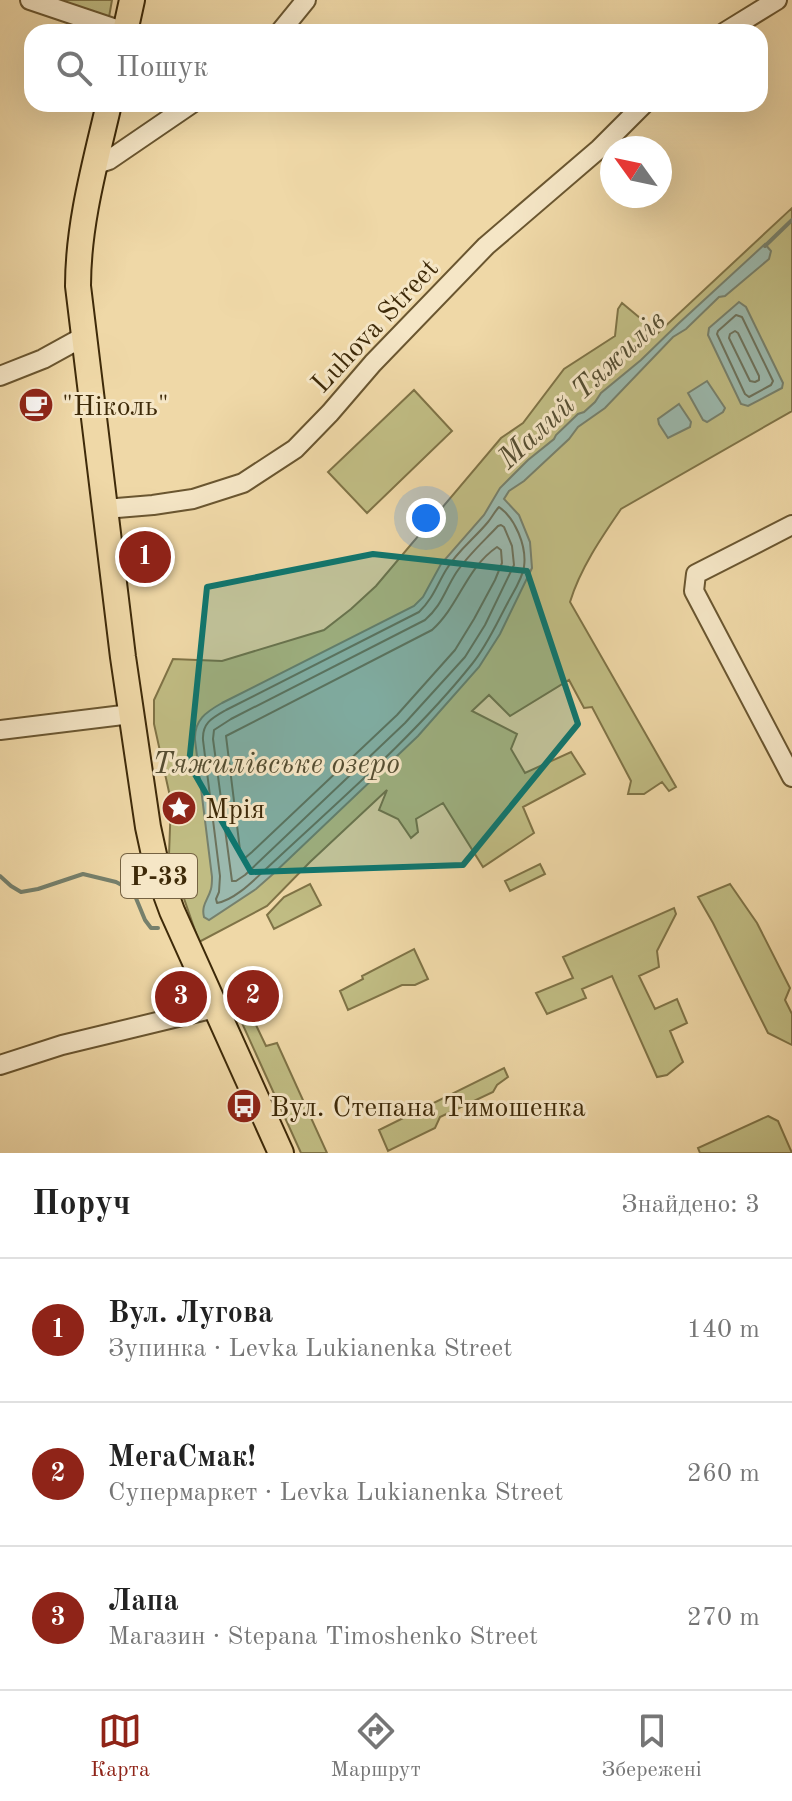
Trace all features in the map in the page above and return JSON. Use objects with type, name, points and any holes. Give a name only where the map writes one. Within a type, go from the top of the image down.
[{"type":"main road","points":[[127,24],[132,0]]},
{"type":"main road","name":"Р-33","points":[[107,112],[83,218],[78,286],[148,827],[158,873],[172,911],[280,1147]]},
{"type":"street","points":[[30,0],[101,24]]},
{"type":"street","points":[[286,24],[306,0]]},
{"type":"street","points":[[738,24],[777,0]]},
{"type":"street","points":[[94,165],[109,160],[179,112]]},
{"type":"street","name":"Luhova Street","points":[[105,509],[193,499],[243,483],[295,449],[486,246],[599,149],[636,112]]},
{"type":"street","points":[[0,376],[43,359],[83,337]]},
{"type":"street","points":[[792,525],[696,574],[694,591],[792,777]]},
{"type":"street","points":[[0,730],[131,714]]},
{"type":"street","points":[[0,1065],[62,1045],[215,1008]]},
{"type":"highlighted area","points":[[373,554],[527,571],[578,724],[463,865],[251,872],[189,764],[207,587]]},
{"type":"shaded area","points":[[41,0],[112,0],[108,23]]},
{"type":"shaded area","points":[[792,208],[792,411],[621,509],[585,566],[570,602],[676,787],[669,791],[662,782],[644,794],[628,794],[631,781],[592,707],[584,708],[569,680],[510,716],[489,695],[472,711],[517,734],[511,749],[525,773],[571,752],[585,774],[523,807],[534,833],[483,867],[443,803],[416,819],[418,832],[411,838],[398,819],[379,810],[387,790],[267,906],[199,942],[169,855],[171,801],[154,724],[154,700],[173,659],[222,661],[324,630],[376,586],[501,438],[523,423],[564,369],[615,336],[618,309],[622,303],[658,333]]},
{"type":"shaded area","points":[[414,390],[452,431],[367,513],[328,472]]},
{"type":"shaded area","points":[[540,864],[545,874],[510,891],[505,881]]},
{"type":"shaded area","points":[[310,884],[321,905],[274,929],[267,915],[284,897]]},
{"type":"shaded area","points":[[730,884],[757,923],[790,988],[785,1000],[792,1014],[792,1045],[768,1033],[698,897]]},
{"type":"shaded area","points":[[674,908],[676,914],[657,951],[659,967],[639,976],[655,1009],[677,999],[687,1023],[670,1031],[683,1062],[667,1075],[657,1077],[612,976],[582,989],[586,998],[547,1014],[536,993],[573,978],[563,957]]},
{"type":"shaded area","points":[[414,949],[428,979],[415,985],[402,985],[348,1010],[340,991]]},
{"type":"shaded area","points":[[238,996],[244,1000],[266,1046],[277,1043],[327,1153],[301,1153],[232,1001]]},
{"type":"shaded area","points":[[504,1068],[508,1077],[493,1092],[440,1117],[435,1128],[388,1151],[379,1130]]},
{"type":"shaded area","points":[[768,1116],[778,1121],[792,1153],[700,1153],[698,1148]]},
{"type":"water","name":"Тяжилівське озеро","points":[[765,244],[771,251],[769,259],[673,337],[605,408],[578,427],[524,481],[509,491],[504,499],[519,515],[530,542],[532,568],[500,634],[479,667],[418,736],[273,874],[209,920],[204,917],[203,909],[212,877],[195,740],[202,717],[222,703],[414,606],[423,597],[441,564],[484,515],[500,488]]},
{"type":"water","points":[[739,302],[746,307],[783,383],[782,388],[748,406],[741,404],[708,335],[709,328]]},
{"type":"water","points":[[707,381],[725,408],[707,422],[688,393]]},
{"type":"water","points":[[679,404],[691,422],[690,427],[668,438],[658,419]]},
{"type":"waterway","name":"Малий Тяжилів","points":[[765,246],[792,220]]},
{"type":"waterway","name":"Малий Тяжилів","points":[[0,876],[21,892],[83,874],[116,882],[133,891],[145,920],[151,928],[158,928]]},
{"type":"place","name":"\"Ніколь\"","points":[[36,405]]},
{"type":"place","name":"Вул. Лугова","points":[[145,557]]},
{"type":"place","name":"Мрія","points":[[179,808]]},
{"type":"place","name":"МегаСмак!","points":[[253,996]]},
{"type":"place","name":"Лапа","points":[[181,997]]},
{"type":"place","name":"Вул. Степана Тимошенка","points":[[244,1106]]}]
